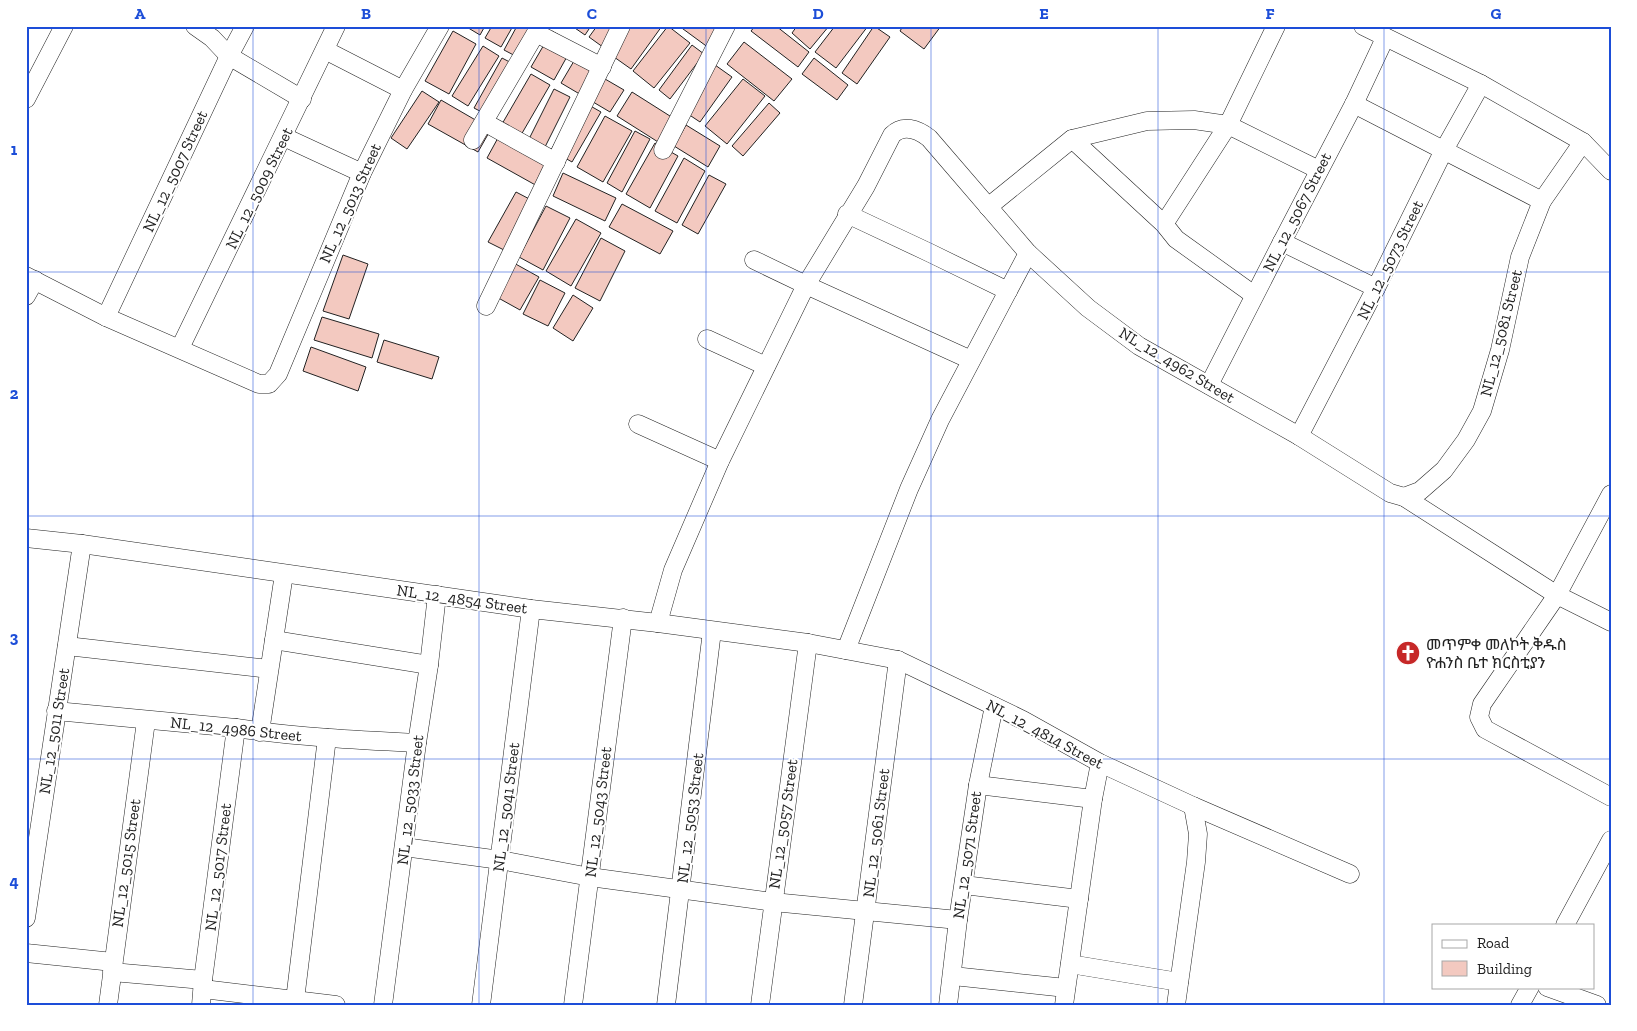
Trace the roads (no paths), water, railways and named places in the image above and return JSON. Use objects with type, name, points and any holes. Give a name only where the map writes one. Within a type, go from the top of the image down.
[{"type":"street","points":[[26,99],[64,26]]},
{"type":"street","points":[[195,26],[212,38],[229,56],[302,99]]},
{"type":"street","name":"NL_12_5007 Street","points":[[106,317],[229,56],[245,26]]},
{"type":"street","name":"NL_12_5009 Street","points":[[180,348],[284,137],[336,26]]},
{"type":"street","name":"NL_12_5013 Street","points":[[180,348],[258,384],[269,384],[278,374],[362,173],[403,90],[440,26]]},
{"type":"street","points":[[486,306],[622,26]]},
{"type":"street","points":[[663,150],[726,26]]},
{"type":"street","points":[[1164,224],[1228,125],[1276,26]]},
{"type":"street","points":[[1363,26],[1481,84],[1583,142],[1611,171]]},
{"type":"street","points":[[473,140],[538,30],[602,68]]},
{"type":"street","name":"NL_12_5067 Street","points":[[1209,385],[1354,104],[1385,38]]},
{"type":"street","points":[[325,50],[403,90]]},
{"type":"street","name":"NL_12_5073 Street","points":[[1298,436],[1376,288],[1444,150],[1481,84]]},
{"type":"street","points":[[1354,104],[1542,201]]},
{"type":"street","points":[[988,207],[1072,139],[1147,121],[1194,120],[1228,125],[1319,170]]},
{"type":"street","points":[[484,122],[556,162]]},
{"type":"street","name":"NL_12_4962 Street","points":[[848,214],[866,186],[892,135],[902,128],[916,130],[929,138],[1028,253],[1088,308],[1140,346],[1298,436],[1390,493],[1404,497],[1557,595],[1611,622]]},
{"type":"street","points":[[284,137],[362,173]]},
{"type":"street","points":[[1072,139],[1164,224],[1176,239],[1254,295]]},
{"type":"street","name":"NL_12_5081 Street","points":[[1404,497],[1420,491],[1444,470],[1466,440],[1482,411],[1500,350],[1520,257],[1542,201],[1583,142]]},
{"type":"street","points":[[658,623],[673,570],[720,461],[806,285],[848,214],[1008,291]]},
{"type":"street","points":[[1282,242],[1376,288]]},
{"type":"street","points":[[846,650],[909,489],[940,420],[1028,253]]},
{"type":"street","points":[[754,260],[972,360]]},
{"type":"street","points":[[26,296],[30,278],[106,317],[180,348]]},
{"type":"street","points":[[707,339],[766,366]]},
{"type":"street","points":[[638,424],[720,461]]},
{"type":"street","points":[[1611,494],[1557,595],[1482,704],[1479,717],[1486,729],[1611,797]]},
{"type":"street","name":"NL_12_4854 Street","points":[[26,538],[82,544],[530,609],[623,618],[808,643],[898,660]]},
{"type":"street","name":"NL_12_5011 Street","points":[[26,918],[82,544]]},
{"type":"street","points":[[260,732],[284,574]]},
{"type":"street","name":"NL_12_5033 Street","points":[[382,1005],[429,666],[437,595]]},
{"type":"street","name":"NL_12_5041 Street","points":[[481,1005],[530,609]]},
{"type":"street","name":"NL_12_5043 Street","points":[[573,1005],[623,618]]},
{"type":"street","name":"NL_12_5053 Street","points":[[666,1005],[712,631]]},
{"type":"street","points":[[274,640],[429,666]]},
{"type":"street","name":"NL_12_5057 Street","points":[[760,1005],[808,643]]},
{"type":"street","points":[[67,646],[269,669]]},
{"type":"street","name":"NL_12_4814 Street","points":[[898,660],[1023,720],[1100,763],[1193,806],[1350,874]]},
{"type":"street","name":"NL_12_5061 Street","points":[[853,1005],[898,660]]},
{"type":"street","name":"NL_12_5071 Street","points":[[948,1005],[953,976],[958,920],[978,785],[994,706]]},
{"type":"street","name":"NL_12_4986 Street","points":[[56,711],[236,728],[260,732],[417,743]]},
{"type":"street","name":"NL_12_5015 Street","points":[[108,1005],[146,721]]},
{"type":"street","name":"NL_12_5017 Street","points":[[202,991],[236,728]]},
{"type":"street","points":[[295,1000],[328,738]]},
{"type":"street","points":[[953,976],[1065,996],[1093,799],[1100,763]]},
{"type":"street","points":[[978,785],[1093,799]]},
{"type":"street","points":[[1176,1005],[1196,862],[1198,834],[1193,806]]},
{"type":"street","points":[[1566,924],[1611,840]]},
{"type":"street","points":[[404,848],[500,860],[590,877],[773,902],[958,920]]},
{"type":"street","points":[[964,885],[1079,899]]},
{"type":"street","points":[[26,954],[112,967],[202,991],[336,1005]]},
{"type":"street","points":[[1070,964],[1179,982]]},
{"type":"street","points":[[1520,1005],[1529,988]]},
{"type":"street","points":[[1550,988],[1592,1004]]},
{"type":"place","name":"መጥምቀ መለኮት ቅዱስ ዮሐንስ ቤተ ክርስቲያን","points":[[1408,653]]}]
